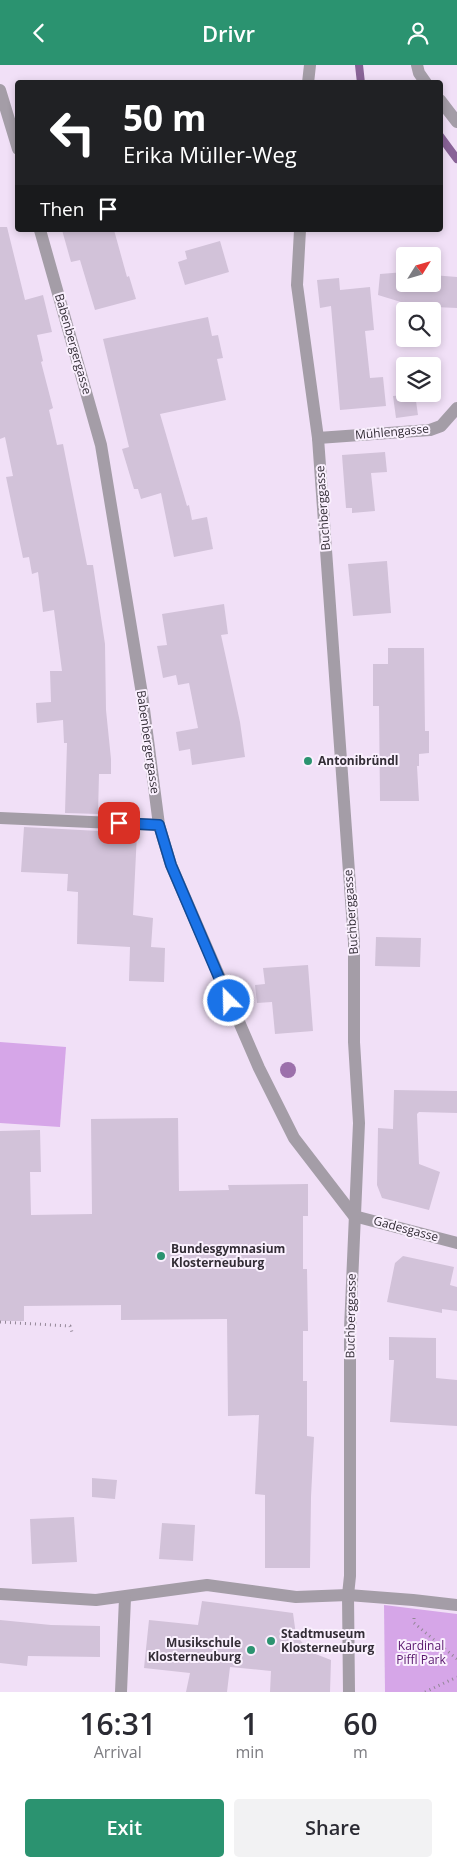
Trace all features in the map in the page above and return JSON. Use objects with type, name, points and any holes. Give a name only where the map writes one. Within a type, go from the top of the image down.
[{"type":"street","points":[[308,80],[310,65]]},
{"type":"street","points":[[417,65],[419,73],[424,80]]},
{"type":"street","points":[[0,90],[15,139]]},
{"type":"street","points":[[443,105],[457,122]]},
{"type":"street","name":"Babenbergergasse","points":[[41,232],[101,445],[142,694],[159,825],[171,865],[259,1068],[294,1138],[354,1216]]},
{"type":"street","name":"Buchberggasse","points":[[300,232],[298,285],[318,438],[354,941],[354,1042],[360,1123],[350,1329],[349,1692]]},
{"type":"street","name":"Mühlengasse","points":[[318,438],[430,430],[441,426],[457,408]]},
{"type":"street","points":[[0,818],[159,825]]},
{"type":"street","name":"Gadesgasse","points":[[354,1216],[457,1243]]},
{"type":"street","points":[[0,1594],[96,1600],[125,1598],[207,1585],[296,1597],[348,1595],[457,1605]]},
{"type":"street","points":[[121,1692],[125,1598]]},
{"type":"path","points":[[0,1322],[70,1326],[72,1332]]},
{"type":"path","points":[[413,1600],[414,1623],[457,1659]]},
{"type":"path","points":[[425,1692],[457,1677]]},
{"type":"green space","points":[[0,1042],[66,1047],[60,1127],[0,1123]]},
{"type":"green space","name":"Kardinal Piffl Park","points":[[384,1605],[457,1614],[457,1692],[385,1692]]},
{"type":"building","points":[[0,227],[7,227],[25,300],[43,295],[52,332],[37,335],[43,361],[41,362],[53,408],[49,410],[57,445],[63,444],[87,565],[93,565],[105,644],[106,710],[111,759],[111,774],[99,774],[98,814],[65,813],[67,743],[64,743],[63,720],[37,723],[36,703],[51,702],[50,671],[62,671],[54,610],[43,612],[38,572],[32,574],[29,557],[23,558],[6,477],[13,476],[5,437],[0,439]]},
{"type":"building","points":[[63,232],[115,232],[127,277],[129,276],[136,299],[95,310],[80,260],[71,262]]},
{"type":"building","points":[[220,241],[229,272],[185,285],[178,262],[187,259],[185,251]]},
{"type":"building","points":[[396,273],[396,293],[441,293],[441,276],[457,277],[457,308],[441,307],[441,302],[401,302],[378,295],[380,274]]},
{"type":"building","points":[[339,278],[340,290],[370,287],[374,330],[365,331],[370,378],[383,377],[386,406],[340,410],[331,306],[320,308],[317,280]]},
{"type":"building","points":[[208,317],[212,336],[218,335],[223,358],[217,359],[226,400],[160,414],[192,520],[207,517],[213,549],[174,557],[161,493],[141,499],[138,489],[134,489],[122,449],[129,447],[103,339]]},
{"type":"building","points":[[393,396],[396,396],[396,402],[416,402],[418,415],[396,418]]},
{"type":"building","points":[[385,452],[387,472],[371,473],[375,511],[352,513],[352,508],[346,508],[342,455]]},
{"type":"building","points":[[387,561],[391,613],[353,616],[348,564]]},
{"type":"building","points":[[224,604],[228,634],[221,635],[240,722],[245,757],[192,765],[190,749],[179,751],[176,732],[198,728],[189,683],[178,685],[176,675],[163,678],[157,646],[167,645],[162,614]]},
{"type":"building","points":[[388,648],[424,648],[425,731],[429,731],[429,753],[419,754],[419,766],[417,766],[419,801],[380,801],[379,706],[373,706],[373,664],[388,664]]},
{"type":"building","points":[[24,827],[137,833],[133,915],[153,918],[151,947],[165,948],[164,982],[129,981],[130,947],[77,944],[78,892],[67,891],[68,874],[21,872]]},
{"type":"building","points":[[376,937],[421,938],[420,967],[375,966]]},
{"type":"building","points":[[308,965],[313,1031],[275,1034],[272,1002],[257,1003],[255,985],[265,984],[263,968]]},
{"type":"building","points":[[394,1090],[457,1091],[457,1113],[419,1112],[417,1114],[419,1164],[440,1172],[429,1210],[382,1198],[377,1185],[378,1128],[393,1129]]},
{"type":"building","points":[[178,1118],[179,1191],[229,1190],[228,1185],[308,1184],[308,1216],[303,1216],[303,1269],[307,1269],[308,1331],[303,1331],[303,1381],[307,1381],[307,1436],[314,1437],[310,1568],[265,1568],[265,1495],[255,1494],[259,1415],[228,1416],[227,1319],[121,1320],[121,1305],[24,1306],[24,1321],[0,1321],[0,1131],[40,1130],[41,1172],[30,1172],[31,1215],[92,1214],[91,1119]]},
{"type":"building","points":[[403,1256],[454,1267],[450,1285],[457,1287],[457,1311],[442,1309],[442,1313],[387,1302],[395,1263]]},
{"type":"building","points":[[389,1337],[436,1338],[436,1378],[457,1380],[457,1426],[390,1422],[394,1360],[389,1360]]},
{"type":"building","points":[[92,1478],[117,1480],[115,1499],[92,1497]]},
{"type":"building","points":[[74,1517],[77,1562],[32,1564],[30,1519]]},
{"type":"building","points":[[162,1523],[195,1525],[193,1561],[159,1559]]},
{"type":"building","name":"Musikschule Klosterneuburg","points":[[202,1601],[293,1613],[296,1635],[313,1653],[331,1660],[330,1692],[270,1692],[271,1671],[230,1667],[227,1692],[186,1692],[190,1673],[144,1668],[149,1620],[198,1625]]},
{"type":"building","points":[[0,1620],[51,1625],[100,1626],[100,1657],[28,1656],[27,1666],[0,1663]]},
{"type":"waterway","points":[[359,65],[361,80]]},
{"type":"waterway","points":[[443,140],[457,159]]},
{"type":"place","name":"Antonibründl","points":[[308,761]]},
{"type":"place","name":"Bundesgymnasium Klosterneuburg","points":[[161,1256]]},
{"type":"place","name":"Stadtmuseum Klosterneuburg","points":[[271,1641]]},
{"type":"place","name":"Musikschule Klosterneuburg","points":[[251,1650]]},
{"type":"route","points":[[119,823],[159,825],[171,865],[229,1001]]}]
